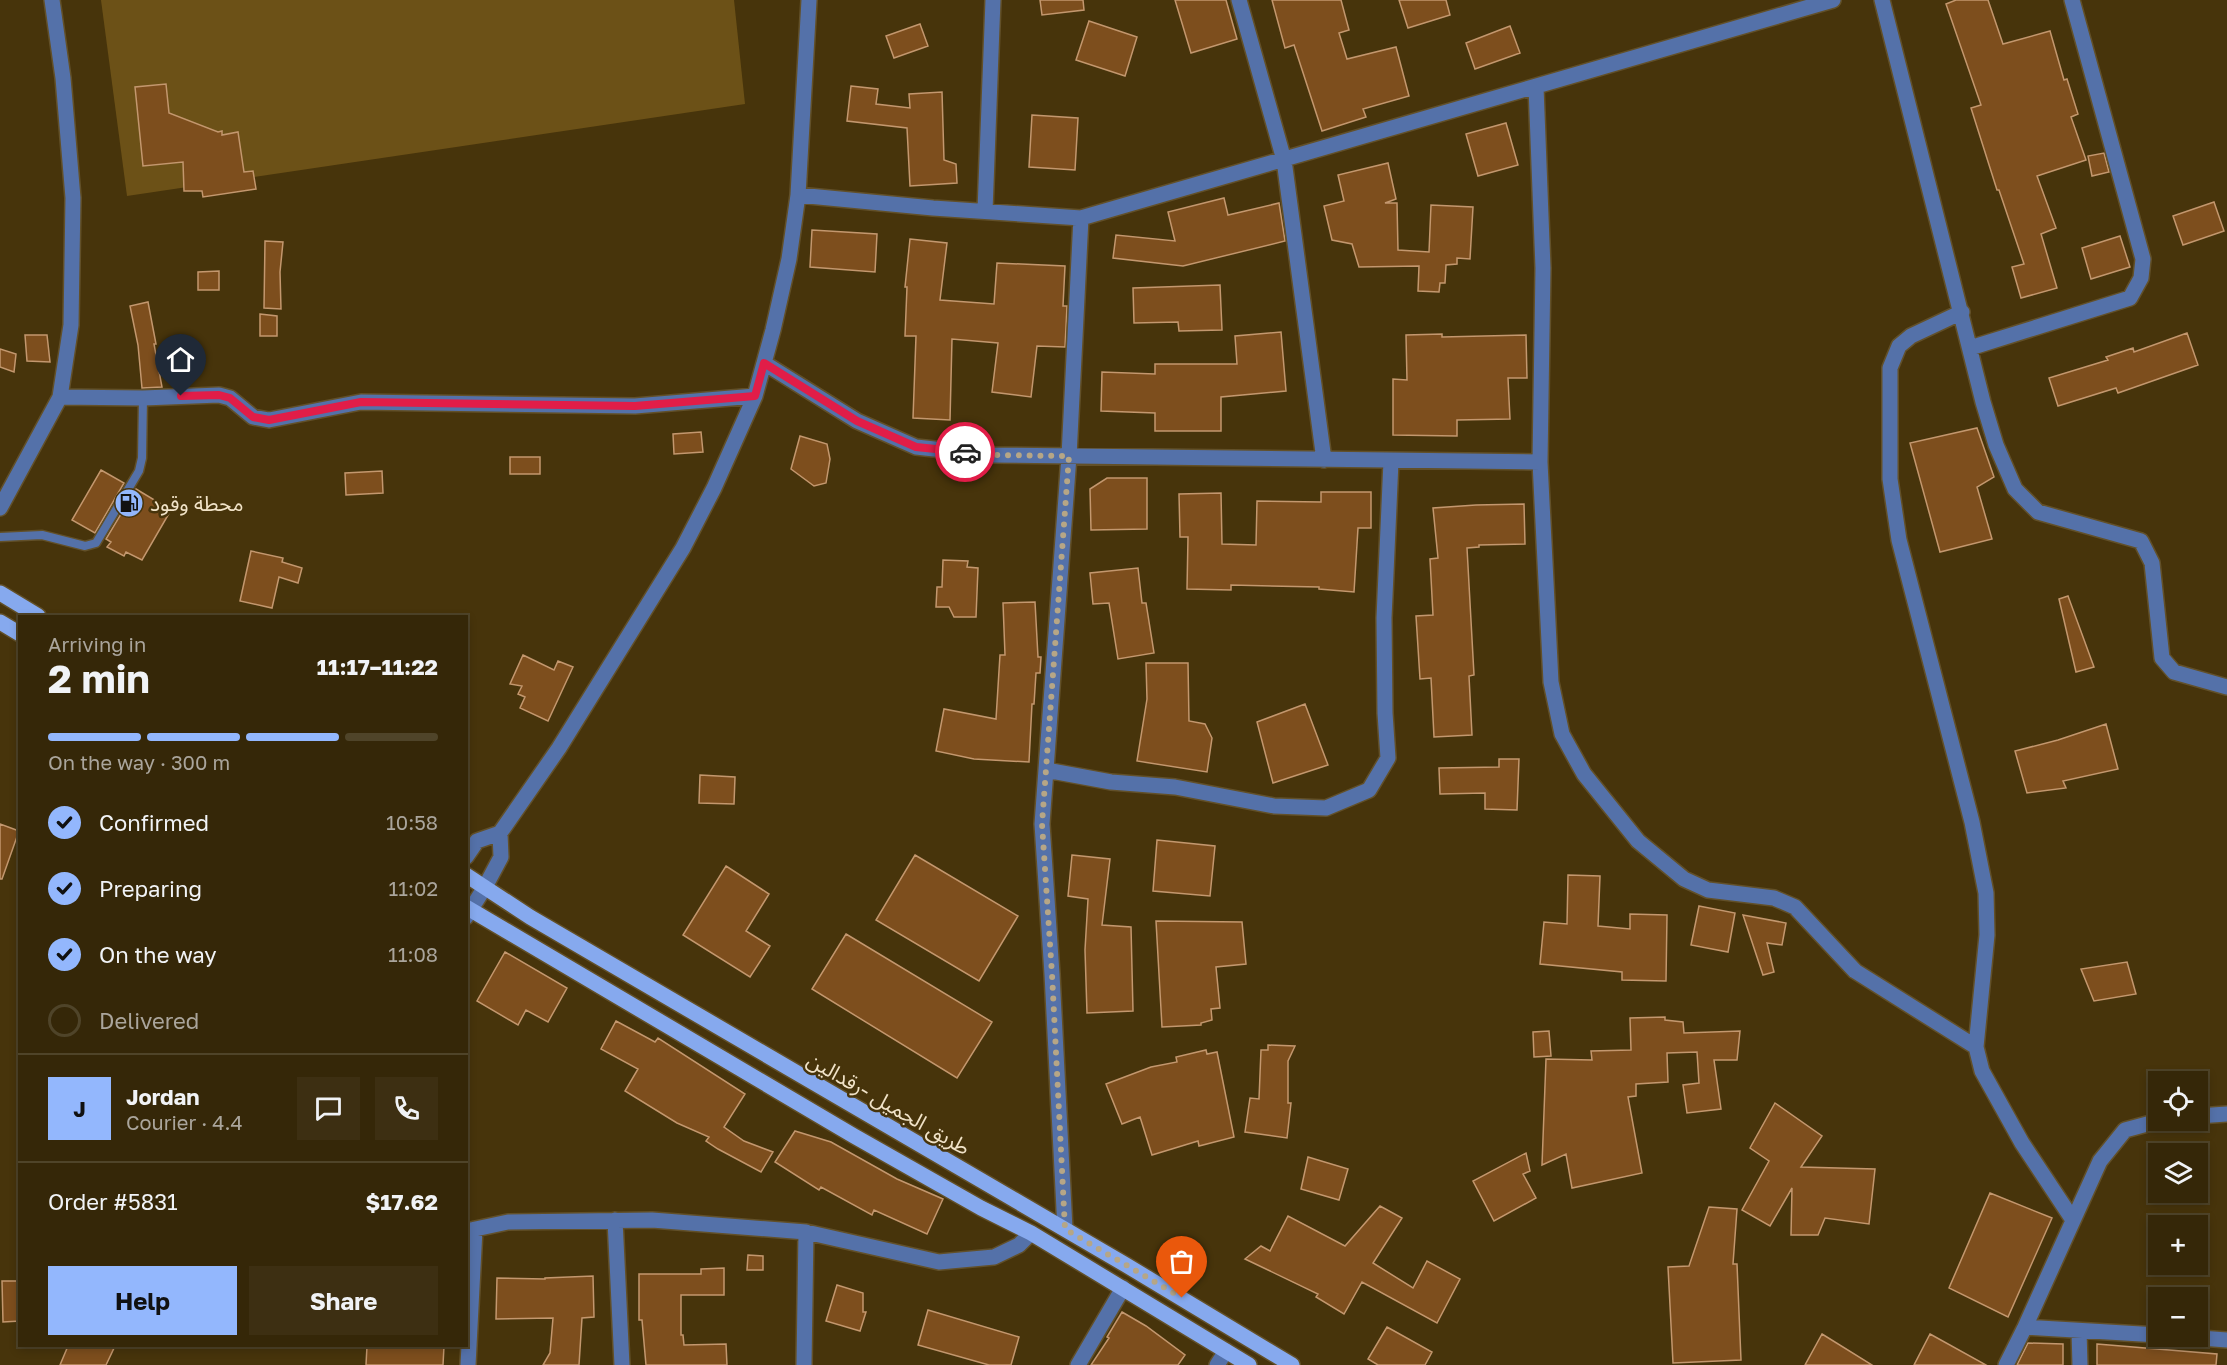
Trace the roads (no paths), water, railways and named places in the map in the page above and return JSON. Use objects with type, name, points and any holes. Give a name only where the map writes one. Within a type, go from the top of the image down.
[{"type":"main road","points":[[0,593],[36,615]]},
{"type":"main road","points":[[0,622],[18,633]]},
{"type":"main road","name":"طريق الجميل -رقدالين","points":[[468,876],[530,917],[1065,1229],[1292,1365]]},
{"type":"main road","points":[[468,911],[854,1136],[1030,1233],[1249,1365]]},
{"type":"street","points":[[0,508],[60,397],[71,325],[73,198],[63,78],[52,0]]},
{"type":"street","points":[[468,854],[477,841],[500,833],[559,748],[683,548],[714,488],[755,396],[789,259],[798,195],[809,0]]},
{"type":"street","points":[[985,211],[993,0]]},
{"type":"street","points":[[1239,0],[1284,160],[1324,460]]},
{"type":"street","points":[[798,195],[1081,218],[1833,0]]},
{"type":"street","points":[[1882,0],[1996,445],[2015,489],[2038,512],[2141,541],[2152,562],[2162,658],[2174,672],[2227,687]]},
{"type":"street","points":[[1970,348],[2130,298],[2141,278],[2144,259],[2072,0]]},
{"type":"street","points":[[1536,87],[1543,268],[1540,462],[1551,682],[1562,734],[1584,774],[1638,840],[1684,879],[1708,890],[1774,898],[1795,907],[1856,971],[1976,1047]]},
{"type":"street","points":[[1065,1229],[1042,824],[1069,456],[1081,218]]},
{"type":"street","points":[[1962,312],[1911,336],[1899,346],[1890,368],[1890,479],[1899,540],[1972,822],[1986,893],[1987,935],[1976,1047],[1982,1071],[2022,1143],[2073,1220]]},
{"type":"street","points":[[764,363],[857,421],[916,447],[989,455],[1540,462]]},
{"type":"street","points":[[60,397],[143,398],[219,395],[230,398],[253,417],[269,420],[361,402],[635,406],[755,396]]},
{"type":"street","points":[[1046,770],[1111,782],[1175,787],[1274,806],[1326,808],[1369,790],[1388,758],[1384,618],[1391,461]]},
{"type":"street","points":[[468,911],[485,887],[501,857],[500,833]]},
{"type":"street","points":[[2208,1115],[2227,1114]]},
{"type":"street","points":[[2006,1365],[2100,1161],[2124,1130],[2148,1124]]},
{"type":"street","points":[[615,1220],[622,1365]]},
{"type":"street","points":[[468,1365],[471,1230],[508,1222],[652,1220],[806,1232],[939,1262],[994,1257],[1020,1245],[1030,1233]]},
{"type":"street","points":[[804,1365],[806,1232]]},
{"type":"street","points":[[1078,1365],[1123,1288]]},
{"type":"street","points":[[2025,1328],[2148,1334]]},
{"type":"street","points":[[2079,1330],[2080,1365]]},
{"type":"street","points":[[2208,1339],[2227,1340]]},
{"type":"street","points":[[1217,1365],[1226,1351]]},
{"type":"lane","points":[[0,537],[42,535],[85,546],[96,543],[139,471],[142,458],[143,398]]},
{"type":"place","name":"محطة وقود","points":[[129,503]]}]
